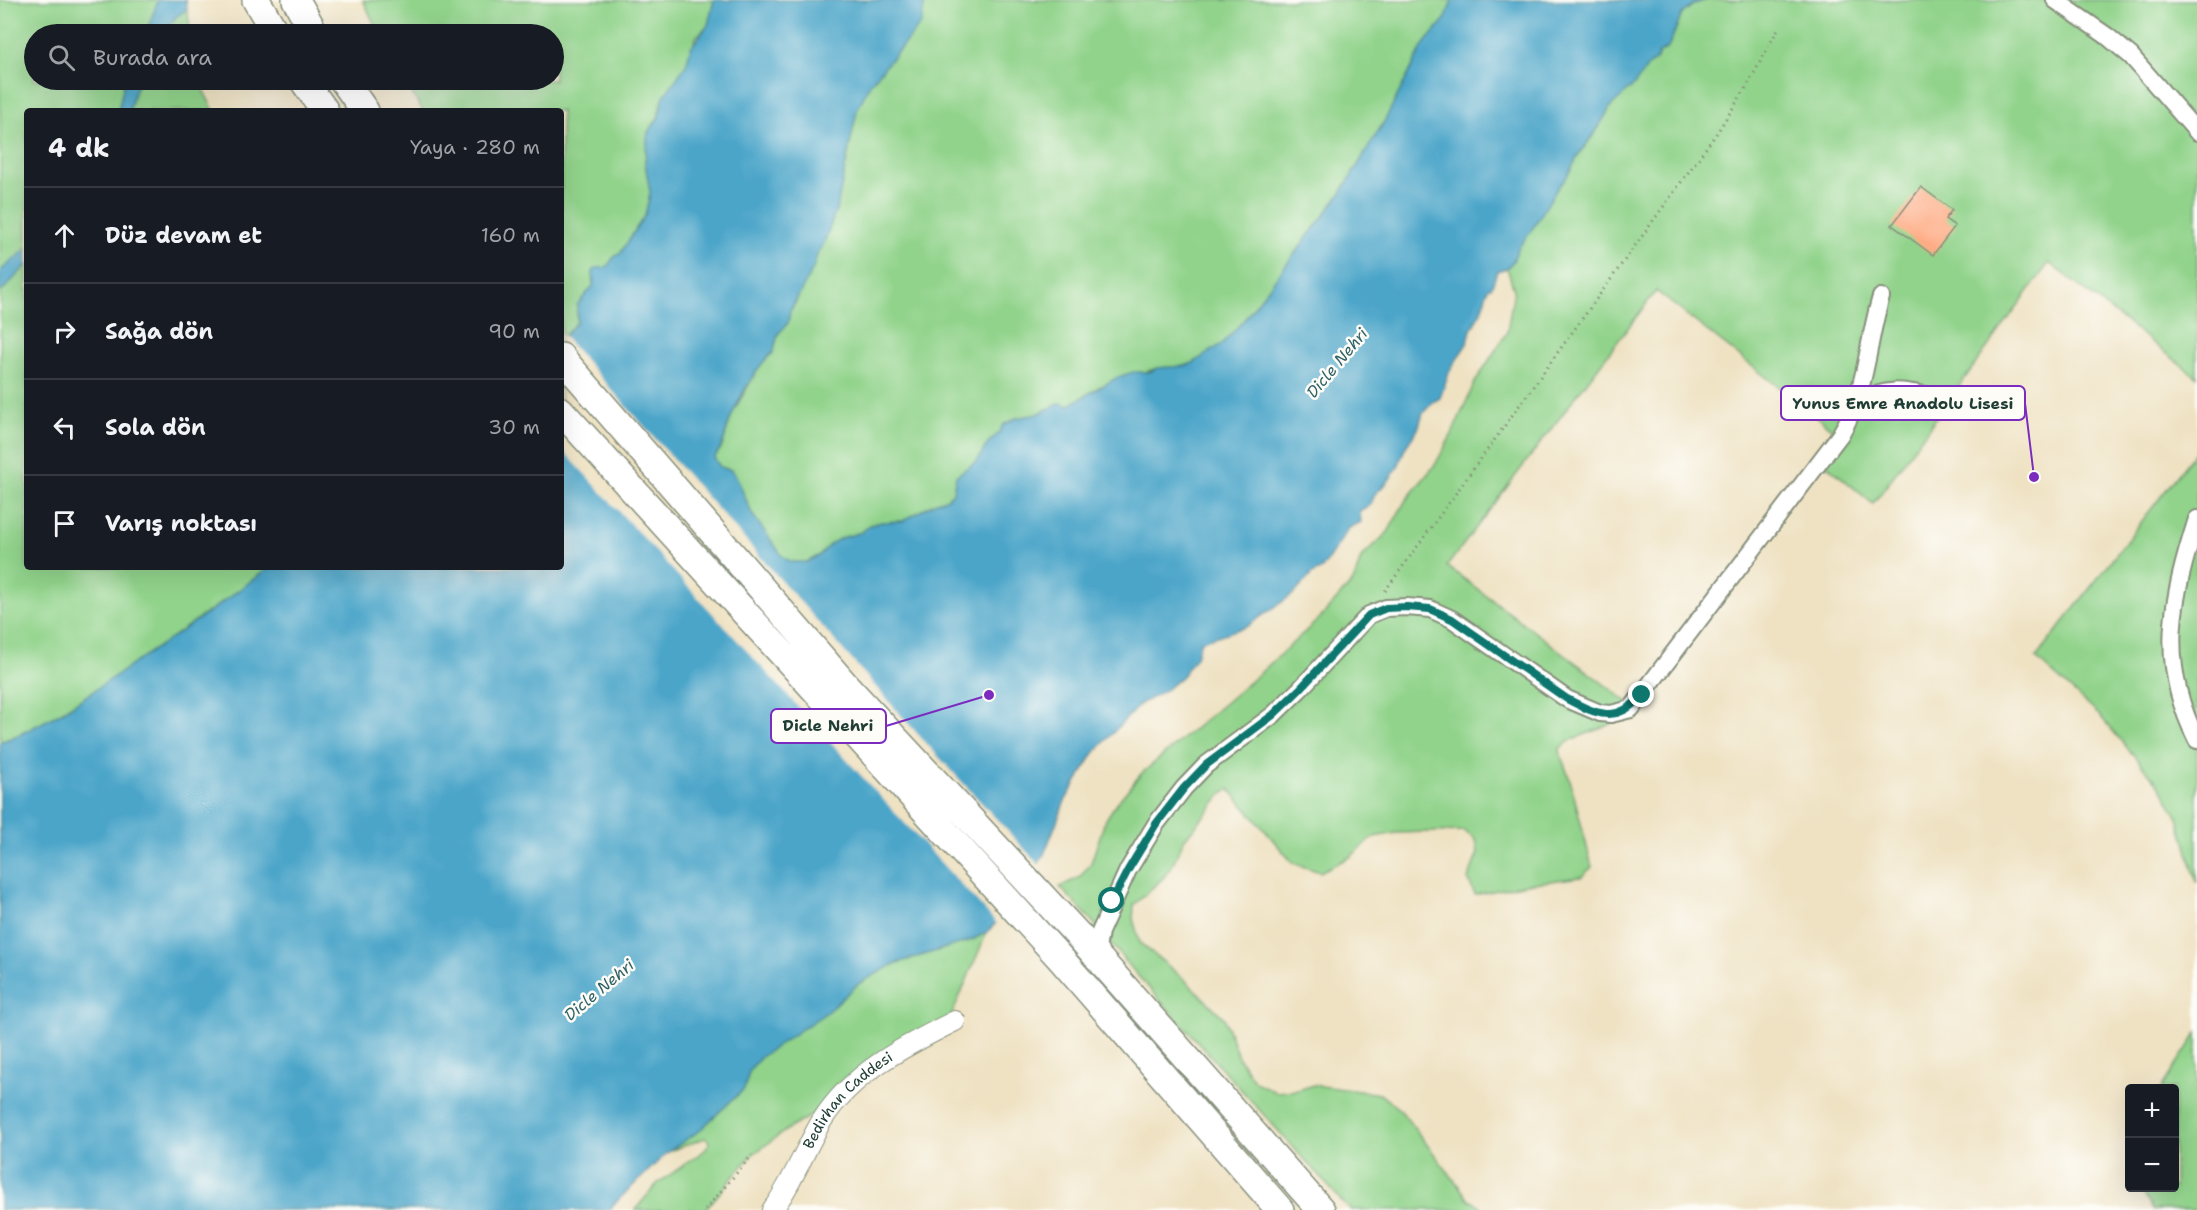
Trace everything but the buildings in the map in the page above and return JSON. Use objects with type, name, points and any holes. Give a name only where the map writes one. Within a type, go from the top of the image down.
[{"type":"highway","points":[[256,0],[270,24]]},
{"type":"highway","points":[[296,0],[309,24]]},
{"type":"highway","points":[[310,90],[322,108]]},
{"type":"highway","points":[[350,90],[362,108]]},
{"type":"highway","points":[[564,360],[848,687],[1087,945],[1321,1210]]},
{"type":"highway","points":[[564,414],[1060,958],[1280,1210]]},
{"type":"street","points":[[2055,0],[2092,24],[2131,56],[2197,132]]},
{"type":"street","points":[[1087,945],[1100,932],[1128,870],[1156,824],[1184,788],[1206,765],[1273,715],[1369,615],[1386,608],[1430,609],[1452,619],[1567,699],[1600,713],[1611,714],[1630,709],[1834,444],[1857,403],[1881,297]]},
{"type":"street","points":[[1857,403],[1875,393],[1891,390],[1934,398]]},
{"type":"street","points":[[2197,519],[2175,595],[2171,636],[2175,676],[2187,719],[2197,740]]},
{"type":"street","name":"Bedirhan Caddesi","points":[[771,1210],[822,1121],[838,1099],[875,1065],[906,1045],[955,1021]]},
{"type":"path","points":[[1369,615],[1716,134],[1746,88],[1778,29]]},
{"type":"path","points":[[705,1210],[752,1155]]},
{"type":"green space","points":[[0,0],[158,0],[159,3],[150,24],[24,24],[24,90],[123,90],[119,108],[24,108],[24,251],[0,271]]},
{"type":"green space","points":[[363,0],[714,0],[708,25],[696,37],[686,65],[661,103],[658,119],[648,132],[645,162],[650,192],[645,215],[620,254],[614,257],[607,267],[592,275],[593,286],[577,305],[577,322],[564,336],[564,108],[421,108],[410,90],[564,90],[564,24],[374,24]]},
{"type":"green space","points":[[925,0],[1452,0],[1446,18],[1424,44],[1384,122],[1341,193],[1244,320],[1223,343],[1185,366],[1157,368],[1099,387],[1068,406],[1049,408],[1038,414],[1016,418],[1003,425],[978,460],[956,476],[953,493],[946,499],[936,502],[903,521],[870,525],[862,532],[841,538],[807,562],[791,562],[783,557],[752,514],[736,476],[731,470],[720,467],[714,458],[722,447],[732,414],[764,359],[773,353],[778,334],[788,323],[790,311],[824,243],[837,207],[857,110],[870,84],[921,24]]},
{"type":"green space","points":[[1706,0],[2197,0],[2197,377],[2049,263],[1873,504],[1822,461],[1840,435],[1656,291],[1447,566],[1633,706],[1609,725],[1573,739],[1560,748],[1592,867],[1581,877],[1526,884],[1475,895],[1468,879],[1478,853],[1476,840],[1464,831],[1396,833],[1374,837],[1350,857],[1320,872],[1293,863],[1229,789],[1222,794],[1184,840],[1163,878],[1134,905],[1133,919],[1140,943],[1183,978],[1224,1018],[1239,1059],[1255,1082],[1276,1092],[1298,1090],[1314,1085],[1380,1094],[1401,1111],[1468,1198],[1484,1210],[1350,1210],[1060,887],[1080,877],[1091,863],[1105,821],[1141,774],[1260,673],[1320,618],[1354,580],[1361,558],[1388,532],[1406,500],[1435,465],[1452,434],[1474,384],[1507,332],[1514,290],[1507,268],[1513,261],[1518,248],[1566,178],[1611,106],[1640,77],[1647,66],[1656,60],[1659,53],[1668,48],[1682,14],[1694,4]]},
{"type":"green space","points":[[187,9],[189,24],[170,24]]},
{"type":"green space","points":[[135,90],[203,90],[212,108],[130,108]]},
{"type":"green space","points":[[24,268],[24,570],[266,570],[81,699],[34,727],[0,742],[0,293]]},
{"type":"green space","points":[[2197,450],[2197,883],[2178,818],[2160,786],[2100,716],[2036,658]]},
{"type":"green space","points":[[987,932],[948,1024],[752,1155],[705,1210],[635,1210],[657,1184],[705,1150],[710,1142],[705,1138],[668,1152],[699,1131],[744,1089],[750,1069],[762,1056],[827,1012],[858,984],[894,964],[972,940]]},
{"type":"green space","points":[[2197,1033],[2197,1210],[2153,1210],[2142,1192],[2179,1192],[2179,1084],[2164,1084]]},
{"type":"water","points":[[158,0],[186,0],[187,9],[170,24],[149,24]]},
{"type":"water","points":[[714,0],[925,0],[921,24],[870,84],[857,110],[837,207],[824,243],[790,311],[788,323],[778,334],[773,353],[762,364],[744,391],[714,458],[720,467],[731,470],[736,476],[752,514],[783,557],[791,562],[807,562],[841,538],[862,532],[870,525],[903,521],[936,502],[946,499],[953,493],[956,476],[978,460],[1003,425],[1016,418],[1038,414],[1061,403],[1068,406],[1118,377],[1133,372],[1150,372],[1157,368],[1185,366],[1223,343],[1244,320],[1341,193],[1384,122],[1424,44],[1446,18],[1452,0],[1706,0],[1694,4],[1682,14],[1668,48],[1659,53],[1656,60],[1647,67],[1635,84],[1611,106],[1566,178],[1518,248],[1513,261],[1507,268],[1497,271],[1492,286],[1488,288],[1482,310],[1471,330],[1468,342],[1450,370],[1440,398],[1423,413],[1418,429],[1405,448],[1398,467],[1387,483],[1375,494],[1371,504],[1360,511],[1361,522],[1349,528],[1322,569],[1312,574],[1295,593],[1246,627],[1201,641],[1196,657],[1182,676],[1167,689],[1139,705],[1094,753],[1065,801],[1043,857],[996,923],[987,932],[972,940],[894,964],[858,984],[827,1012],[762,1056],[750,1069],[744,1089],[699,1131],[668,1152],[613,1205],[611,1210],[0,1210],[0,742],[19,735],[64,711],[212,610],[266,570],[564,570],[564,336],[577,322],[577,305],[593,286],[593,271],[607,267],[614,257],[620,254],[645,215],[650,192],[645,162],[648,132],[658,119],[664,96],[686,65],[691,47],[708,25]]},
{"type":"water","points":[[123,90],[135,90],[130,108],[119,108]]},
{"type":"water","points":[[24,251],[24,268],[0,293],[0,271]]},
{"type":"pier","points":[[564,336],[923,740],[1040,866],[998,925],[564,451]]},
{"type":"place","name":"Yunus Emre Anadolu Lisesi","points":[[2034,477]]},
{"type":"place","name":"Dicle Nehri","points":[[989,695]]},
{"type":"route","points":[[1112,901],[1156,824],[1184,788],[1206,765],[1273,715],[1369,615],[1386,608],[1430,609],[1452,619],[1514,664],[1584,708],[1600,713],[1621,712],[1630,709],[1642,695]]}]
